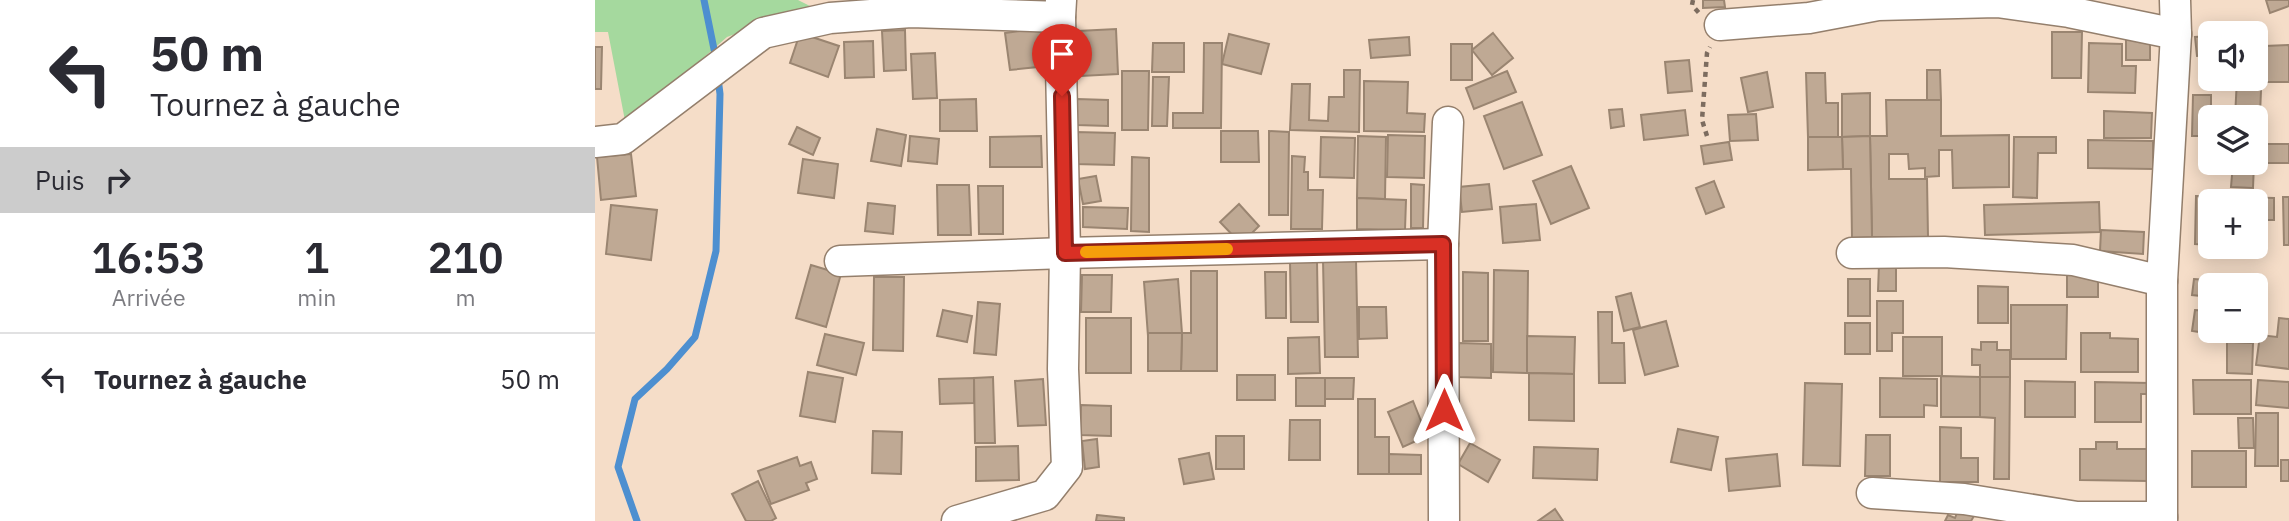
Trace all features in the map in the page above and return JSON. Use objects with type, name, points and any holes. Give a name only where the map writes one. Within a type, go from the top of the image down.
[{"type":"street","points":[[1872,494],[1964,499],[2077,517],[2162,519],[2162,281],[2176,34],[2175,0]]},
{"type":"street","points":[[1720,25],[1809,18],[1878,5],[1997,2],[2069,12],[2176,34]]},
{"type":"street","points":[[595,142],[623,139],[763,33],[830,18],[911,12],[1061,9],[1065,253],[1063,369],[1067,467],[1045,495],[957,521]]},
{"type":"street","points":[[1444,521],[1443,244],[1448,122]]},
{"type":"street","points":[[840,261],[1443,244]]},
{"type":"street","points":[[1852,253],[1944,253],[2073,260],[2162,281]]},
{"type":"path","points":[[1693,0],[1692,5],[1704,19],[1720,25],[1707,53],[1702,120],[1707,136]]},
{"type":"green space","points":[[595,0],[798,0],[810,6],[727,37],[626,126],[608,32],[595,32]]},
{"type":"building","points":[[1703,0],[1724,0],[1725,7],[1703,8]]},
{"type":"building","points":[[2266,0],[2289,0],[2289,6],[2270,13]]},
{"type":"building","points":[[1042,28],[1047,66],[1010,70],[1005,33]]},
{"type":"building","points":[[1116,29],[1118,74],[1081,76],[1078,31]]},
{"type":"building","points":[[905,30],[906,70],[884,71],[882,31]]},
{"type":"building","points":[[2052,32],[2082,32],[2081,78],[2052,78]]},
{"type":"building","points":[[800,33],[839,46],[828,77],[790,63]]},
{"type":"building","points":[[1493,33],[1513,58],[1492,75],[1472,50]]},
{"type":"building","points":[[1229,34],[1269,44],[1261,74],[1222,64]]},
{"type":"building","points":[[2126,36],[2150,36],[2150,60],[2126,60]]},
{"type":"building","points":[[1409,37],[1410,55],[1371,58],[1369,40]]},
{"type":"building","points":[[2195,37],[2198,37],[2198,56],[2197,56]]},
{"type":"building","points":[[873,41],[874,77],[845,78],[844,42]]},
{"type":"building","points":[[1153,43],[1184,43],[1184,72],[1152,72]]},
{"type":"building","points":[[1204,43],[1222,43],[1221,128],[1173,128],[1173,113],[1203,113]]},
{"type":"building","points":[[2089,43],[2122,44],[2122,66],[2136,66],[2135,93],[2088,92]]},
{"type":"building","points":[[1451,44],[1472,44],[1472,80],[1451,80]]},
{"type":"building","points":[[2289,45],[2289,82],[2268,82],[2268,46]]},
{"type":"building","points":[[595,47],[602,47],[601,89],[595,89]]},
{"type":"building","points":[[935,53],[937,98],[913,99],[911,54]]},
{"type":"building","points":[[1689,60],[1692,91],[1668,93],[1665,62]]},
{"type":"building","points":[[1344,70],[1360,70],[1359,132],[1290,130],[1292,84],[1310,84],[1309,120],[1328,121],[1329,97],[1344,97]]},
{"type":"building","points":[[1927,70],[1940,70],[1941,100],[1927,100]]},
{"type":"building","points":[[1122,71],[1149,71],[1148,130],[1122,130]]},
{"type":"building","points":[[1507,71],[1516,92],[1474,109],[1466,88]]},
{"type":"building","points":[[1767,72],[1773,107],[1748,112],[1741,78]]},
{"type":"building","points":[[1806,73],[1825,73],[1826,103],[1838,103],[1838,137],[1808,137]]},
{"type":"building","points":[[1153,77],[1169,77],[1167,126],[1152,126]]},
{"type":"building","points":[[1364,81],[1408,82],[1407,113],[1425,114],[1424,132],[1364,131]]},
{"type":"building","points":[[2236,91],[2261,91],[2260,105],[2236,105]]},
{"type":"building","points":[[1870,93],[1870,136],[1842,137],[1842,94]]},
{"type":"building","points":[[2193,95],[2211,95],[2211,105],[2198,105],[2198,136],[2192,136]]},
{"type":"building","points":[[976,99],[977,131],[940,131],[940,100]]},
{"type":"building","points":[[1077,99],[1108,100],[1108,126],[1077,125]]},
{"type":"building","points":[[1886,100],[1941,100],[1941,136],[2009,135],[2009,187],[1953,188],[1952,150],[1939,150],[1939,176],[1925,177],[1925,168],[1909,169],[1908,154],[1889,154],[1889,179],[1927,179],[1928,237],[1872,237],[1870,136],[1887,136]]},
{"type":"building","points":[[1522,102],[1542,155],[1504,169],[1484,116]]},
{"type":"building","points":[[1622,109],[1624,126],[1611,128],[1609,110]]},
{"type":"building","points":[[1685,110],[1688,135],[1644,140],[1641,115]]},
{"type":"building","points":[[2104,111],[2152,113],[2151,138],[2104,138]]},
{"type":"building","points":[[1756,114],[1758,140],[1730,141],[1728,115]]},
{"type":"building","points":[[797,127],[820,138],[813,155],[789,144]]},
{"type":"building","points":[[877,129],[906,135],[901,166],[871,161]]},
{"type":"building","points":[[1221,131],[1258,131],[1259,162],[1221,162]]},
{"type":"building","points":[[1269,131],[1289,132],[1288,215],[1269,215]]},
{"type":"building","points":[[1076,132],[1115,133],[1114,165],[1075,164]]},
{"type":"building","points":[[1388,135],[1425,136],[1424,178],[1387,177]]},
{"type":"building","points":[[910,136],[939,139],[937,164],[908,161]]},
{"type":"building","points":[[1041,136],[1042,167],[990,167],[990,137]]},
{"type":"building","points":[[1358,136],[1386,137],[1385,199],[1357,198]]},
{"type":"building","points":[[1870,136],[1872,237],[1852,238],[1851,169],[1843,169],[1842,137]]},
{"type":"building","points":[[1321,137],[1355,138],[1354,178],[1320,177]]},
{"type":"building","points":[[1808,137],[1842,137],[1843,169],[1808,170]]},
{"type":"building","points":[[2014,137],[2056,137],[2056,153],[2038,153],[2037,198],[2013,197]]},
{"type":"building","points":[[2088,140],[2153,141],[2153,169],[2088,168]]},
{"type":"building","points":[[1729,142],[1732,160],[1704,164],[1701,146]]},
{"type":"building","points":[[2268,144],[2289,144],[2289,163],[2268,163]]},
{"type":"building","points":[[631,154],[636,196],[601,200],[597,157]]},
{"type":"building","points":[[1292,156],[1305,157],[1304,172],[1308,172],[1308,190],[1323,190],[1322,229],[1291,229]]},
{"type":"building","points":[[1132,157],[1149,158],[1149,232],[1131,231]]},
{"type":"building","points":[[803,159],[838,164],[834,198],[798,193]]},
{"type":"building","points":[[1571,166],[1589,208],[1551,224],[1533,181]]},
{"type":"building","points":[[2232,175],[2254,175],[2253,188],[2231,187]]},
{"type":"building","points":[[1096,176],[1101,201],[1083,204],[1078,179]]},
{"type":"building","points":[[1714,181],[1724,207],[1706,214],[1696,188]]},
{"type":"building","points":[[1411,184],[1424,185],[1423,228],[1411,228]]},
{"type":"building","points":[[1489,184],[1492,209],[1462,212],[1459,187]]},
{"type":"building","points":[[937,185],[969,185],[971,235],[938,235]]},
{"type":"building","points":[[978,186],[1003,186],[1003,234],[979,234]]},
{"type":"building","points":[[2196,196],[2198,196],[2198,244],[2195,244]]},
{"type":"building","points":[[2283,197],[2289,197],[2289,245],[2284,245]]},
{"type":"building","points":[[1357,198],[1406,200],[1405,230],[1357,229]]},
{"type":"building","points":[[2268,198],[2274,198],[2274,220],[2268,220]]},
{"type":"building","points":[[2099,202],[2100,232],[1985,235],[1984,205]]},
{"type":"building","points":[[868,203],[895,206],[893,234],[865,231]]},
{"type":"building","points":[[1239,204],[1259,226],[1241,244],[1220,222]]},
{"type":"building","points":[[1536,204],[1540,240],[1503,243],[1500,207]]},
{"type":"building","points":[[611,205],[657,210],[651,260],[606,254]]},
{"type":"building","points":[[1083,207],[1128,208],[1127,229],[1083,227]]},
{"type":"building","points":[[2101,230],[2144,232],[2143,254],[2100,251]]},
{"type":"building","points":[[1323,260],[1356,260],[1358,357],[1325,357]]},
{"type":"building","points":[[1290,261],[1317,261],[1318,322],[1291,322]]},
{"type":"building","points":[[1879,264],[1896,264],[1896,291],[1878,291]]},
{"type":"building","points":[[811,265],[841,274],[826,327],[796,318]]},
{"type":"building","points":[[1494,270],[1528,271],[1527,373],[1493,372]]},
{"type":"building","points":[[1191,271],[1217,271],[1217,371],[1181,371],[1182,333],[1191,333]]},
{"type":"building","points":[[1265,272],[1286,272],[1286,318],[1266,318]]},
{"type":"building","points":[[1463,272],[1488,273],[1488,341],[1463,341]]},
{"type":"building","points":[[1082,275],[1112,275],[1111,312],[1081,312]]},
{"type":"building","points":[[2067,275],[2098,275],[2098,297],[2067,297]]},
{"type":"building","points":[[874,277],[904,277],[903,351],[873,350]]},
{"type":"building","points":[[1178,279],[1182,333],[1148,336],[1144,282]]},
{"type":"building","points":[[1848,279],[1870,279],[1870,316],[1848,316]]},
{"type":"building","points":[[2194,279],[2198,279],[2198,296],[2192,295]]},
{"type":"building","points":[[1978,286],[2008,287],[2008,323],[1978,323]]},
{"type":"building","points":[[1631,293],[1640,327],[1624,331],[1616,297]]},
{"type":"building","points":[[1877,301],[1903,301],[1903,333],[1892,333],[1892,351],[1877,351]]},
{"type":"building","points":[[978,302],[1000,304],[996,355],[974,353]]},
{"type":"building","points":[[2011,305],[2067,305],[2066,359],[2011,359]]},
{"type":"building","points":[[1359,307],[1386,307],[1387,338],[1359,339]]},
{"type":"building","points":[[943,310],[972,316],[967,342],[937,336]]},
{"type":"building","points":[[2195,310],[2198,310],[2198,332],[2192,331]]},
{"type":"building","points":[[1598,312],[1612,312],[1612,343],[1624,343],[1625,383],[1599,383]]},
{"type":"building","points":[[1086,318],[1131,318],[1131,373],[1086,373]]},
{"type":"building","points":[[2279,318],[2289,319],[2289,369],[2256,365],[2259,343],[2268,343],[2268,336],[2277,337]]},
{"type":"building","points":[[1666,321],[1678,366],[1645,375],[1633,330]]},
{"type":"building","points":[[1845,323],[1870,323],[1870,354],[1845,354]]},
{"type":"building","points":[[1148,333],[1182,333],[1181,371],[1148,371]]},
{"type":"building","points":[[2081,333],[2110,333],[2110,338],[2138,339],[2138,372],[2081,372]]},
{"type":"building","points":[[825,334],[864,343],[856,375],[817,365]]},
{"type":"building","points":[[1527,336],[1575,337],[1574,374],[1527,373]]},
{"type":"building","points":[[1319,337],[1320,373],[1288,374],[1288,338]]},
{"type":"building","points":[[1903,337],[1942,337],[1942,376],[1903,376]]},
{"type":"building","points":[[1981,342],[1997,342],[1997,350],[2010,350],[2010,377],[1980,377],[1980,365],[1972,365],[1972,349],[1981,350]]},
{"type":"building","points":[[1459,343],[1491,344],[1491,378],[1458,377]]},
{"type":"building","points":[[2227,343],[2253,343],[2252,374],[2227,373]]},
{"type":"building","points":[[808,372],[843,378],[835,422],[800,416]]},
{"type":"building","points":[[1529,373],[1574,374],[1574,421],[1529,420]]},
{"type":"building","points":[[1237,375],[1275,375],[1275,400],[1237,400]]},
{"type":"building","points":[[1941,376],[1980,377],[1980,417],[1941,417]]},
{"type":"building","points":[[993,377],[995,443],[975,443],[974,378]]},
{"type":"building","points":[[1980,377],[2010,377],[2009,479],[1994,479],[1995,418],[1980,417]]},
{"type":"building","points":[[974,378],[974,403],[940,404],[939,379]]},
{"type":"building","points":[[1296,378],[1325,378],[1325,406],[1296,406]]},
{"type":"building","points":[[1325,378],[1354,378],[1353,399],[1325,399]]},
{"type":"building","points":[[1880,378],[1937,379],[1937,406],[1924,405],[1924,417],[1880,417]]},
{"type":"building","points":[[1043,379],[1046,425],[1018,426],[1015,381]]},
{"type":"building","points":[[2193,380],[2251,380],[2251,414],[2194,414]]},
{"type":"building","points":[[2258,380],[2289,382],[2289,408],[2256,405]]},
{"type":"building","points":[[2025,381],[2075,382],[2075,417],[2025,417]]},
{"type":"building","points":[[2095,382],[2150,383],[2150,394],[2141,394],[2141,422],[2095,422]]},
{"type":"building","points":[[1805,383],[1842,384],[1840,466],[1803,465]]},
{"type":"building","points":[[1358,399],[1375,399],[1375,437],[1389,437],[1389,474],[1358,474]]},
{"type":"building","points":[[1413,401],[1427,436],[1403,447],[1388,412]]},
{"type":"building","points":[[1081,405],[1111,406],[1111,436],[1080,435]]},
{"type":"building","points":[[2256,413],[2278,413],[2278,466],[2255,466]]},
{"type":"building","points":[[2238,418],[2253,418],[2254,448],[2239,448]]},
{"type":"building","points":[[1290,420],[1320,420],[1320,460],[1289,460]]},
{"type":"building","points":[[1940,427],[1961,428],[1961,458],[1978,458],[1978,482],[1940,482]]},
{"type":"building","points":[[1678,429],[1718,437],[1711,470],[1671,462]]},
{"type":"building","points":[[873,431],[902,432],[901,474],[872,473]]},
{"type":"building","points":[[1866,435],[1890,435],[1890,476],[1865,476]]},
{"type":"building","points":[[1216,436],[1244,436],[1244,469],[1216,469]]},
{"type":"building","points":[[1097,439],[1099,467],[1085,469],[1082,441]]},
{"type":"building","points":[[2096,442],[2117,442],[2117,449],[2148,449],[2148,481],[2080,480],[2080,449],[2096,449]]},
{"type":"building","points":[[1470,443],[1500,460],[1488,482],[1458,464]]},
{"type":"building","points":[[1018,446],[1019,480],[976,481],[976,447]]},
{"type":"building","points":[[1534,447],[1598,449],[1597,480],[1533,478]]},
{"type":"building","points":[[2192,451],[2246,451],[2246,487],[2192,487]]},
{"type":"building","points":[[1209,453],[1214,479],[1184,484],[1179,459]]},
{"type":"building","points":[[1389,454],[1421,455],[1421,474],[1389,474]]},
{"type":"building","points":[[1777,454],[1780,486],[1729,491],[1726,459]]},
{"type":"building","points":[[797,457],[800,466],[811,462],[817,479],[806,483],[809,490],[771,504],[758,471]]},
{"type":"building","points":[[2281,460],[2289,460],[2289,481],[2281,481]]},
{"type":"building","points":[[758,481],[776,518],[771,521],[746,521],[732,494]]},
{"type":"building","points":[[1959,508],[1974,516],[1971,521],[1945,521],[1948,515],[1955,518]]},
{"type":"building","points":[[1555,509],[1563,521],[1538,521]]},
{"type":"building","points":[[1097,515],[1124,518],[1124,521],[1096,521]]},
{"type":"waterway","points":[[704,0],[716,59]]},
{"type":"waterway","points":[[637,521],[618,467],[635,399],[667,369],[695,337],[716,251],[720,94],[718,78]]},
{"type":"slow traffic","points":[[1086,252],[1227,249]]},
{"type":"route","points":[[1062,96],[1065,253],[1443,244],[1444,410]]}]
